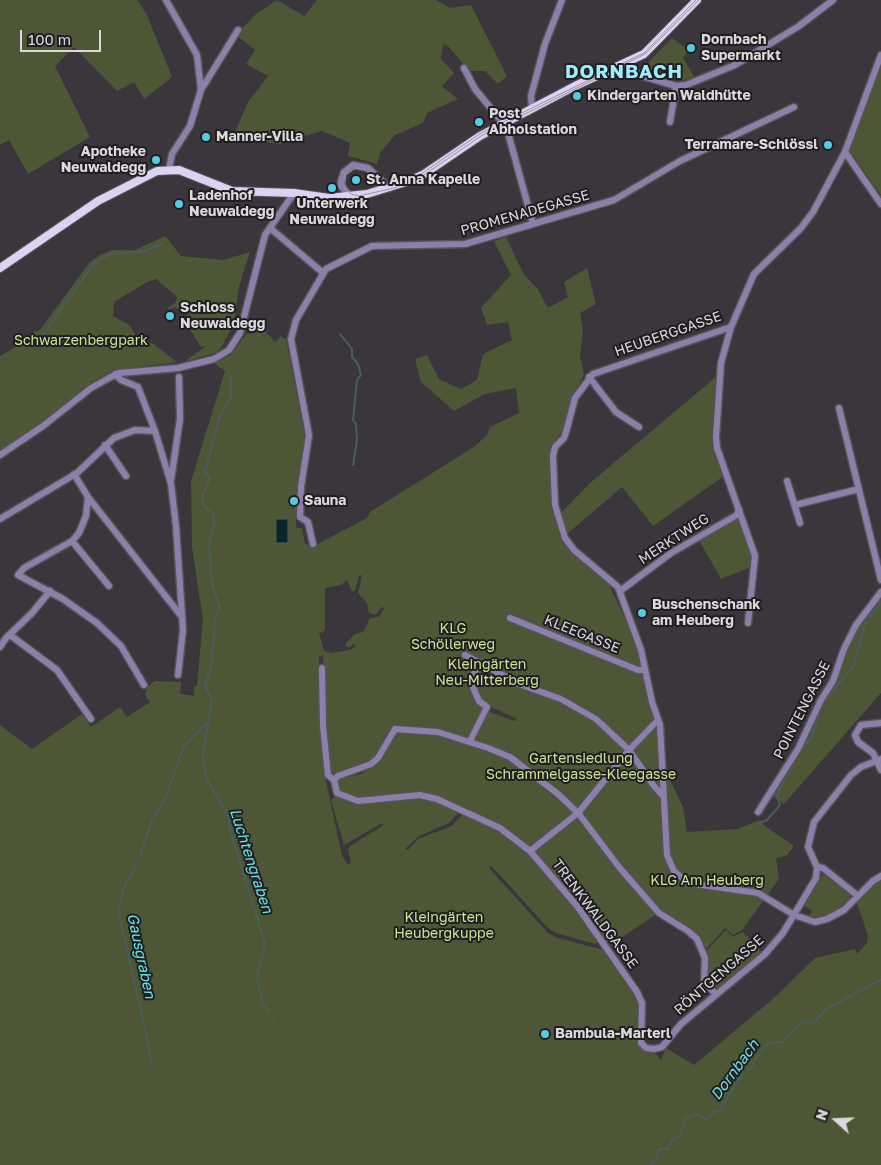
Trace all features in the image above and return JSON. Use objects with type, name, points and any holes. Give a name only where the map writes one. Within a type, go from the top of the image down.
[{"type":"main road","points":[[0,268],[110,194],[153,173],[169,169],[179,170],[228,190],[294,193],[329,198],[390,188],[424,174],[476,138],[648,50],[697,0]]},
{"type":"street","points":[[166,0],[197,55],[201,90]]},
{"type":"street","points":[[532,109],[530,100],[545,44],[562,0]]},
{"type":"street","points":[[627,62],[639,76],[676,86],[686,85],[735,65],[799,26],[833,0]]},
{"type":"street","points":[[169,169],[172,154],[191,123],[201,90],[238,30]]},
{"type":"street","name":"HEUBERGGASSE","points":[[589,376],[618,364],[732,327],[754,274],[805,223],[845,152],[881,55]]},
{"type":"street","points":[[464,68],[475,90],[504,123],[533,224]]},
{"type":"street","points":[[670,122],[676,86]]},
{"type":"street","name":"PROMENADEGASSE","points":[[322,272],[334,264],[372,246],[465,244],[614,200],[680,161],[794,107]]},
{"type":"street","points":[[845,152],[881,204]]},
{"type":"street","points":[[350,196],[341,186],[341,180],[344,172],[353,165],[368,168],[390,188]]},
{"type":"street","points":[[0,455],[43,426],[91,388],[115,374],[178,368],[214,359],[229,350],[240,333],[263,240],[294,193]]},
{"type":"street","points":[[270,228],[322,272],[294,323],[291,339],[309,435],[301,487],[300,517],[308,522],[313,544]]},
{"type":"street","points":[[732,327],[721,363],[716,437],[755,560],[748,623]]},
{"type":"street","points":[[115,374],[121,380],[138,387],[155,431],[171,484],[182,618],[181,659],[178,675]]},
{"type":"street","points":[[639,427],[616,412],[589,376],[572,406],[564,438],[554,449],[555,505],[563,533],[571,547],[608,578],[620,591],[641,650],[658,720],[668,858],[672,868],[680,878],[692,884],[754,891],[794,916],[810,921],[827,919],[844,910],[881,876]]},
{"type":"street","points":[[171,484],[180,419],[179,377]]},
{"type":"street","points":[[839,408],[881,580]]},
{"type":"street","points":[[0,519],[74,474],[104,445],[128,432],[155,431]]},
{"type":"street","points":[[104,445],[126,476]]},
{"type":"street","points":[[74,474],[88,497],[182,618]]},
{"type":"street","points":[[787,481],[800,523]]},
{"type":"street","points":[[795,505],[859,489]]},
{"type":"street","points":[[88,497],[83,526],[72,540],[24,568],[18,575],[79,609],[109,633],[127,655],[136,675],[144,685]]},
{"type":"street","name":"MERKTWEG","points":[[620,591],[671,553],[737,514],[739,509]]},
{"type":"street","points":[[72,540],[109,586]]},
{"type":"street","points":[[0,648],[50,592]]},
{"type":"street","name":"POINTENGASSE","points":[[758,812],[798,749],[821,700],[833,681],[844,649],[856,625],[881,592]]},
{"type":"street","name":"KLEEGASSE","points":[[510,618],[638,670],[645,670]]},
{"type":"street","points":[[10,635],[56,670],[91,718]]},
{"type":"street","points":[[465,656],[519,684],[561,699],[596,719],[629,750],[663,796]]},
{"type":"street","points":[[470,742],[486,708],[473,687],[472,678],[479,662]]},
{"type":"street","points":[[322,668],[328,775],[334,780],[338,776],[371,764],[378,758],[395,729],[438,732],[500,752],[543,780],[578,813],[618,867],[659,913],[688,931],[697,939],[705,958],[704,984],[716,994]]},
{"type":"street","points":[[530,851],[578,813],[629,750],[658,720]]},
{"type":"street","points":[[881,723],[861,725],[855,735],[858,742],[879,760],[881,770]]},
{"type":"street","points":[[858,896],[823,868],[817,867],[808,847],[814,822],[851,775],[861,767],[879,760]]},
{"type":"street","name":"TRENKWALDGASSE","points":[[334,780],[337,793],[358,800],[420,795],[437,799],[500,828],[530,851],[577,906],[637,992],[642,1003],[642,1044],[654,1049],[662,1047]]},
{"type":"street","name":"RÖNTGENGASSE","points":[[662,1047],[681,1024],[770,949],[794,916],[814,882],[817,867]]},
{"type":"green space","points":[[0,0],[137,0],[146,13],[172,77],[144,99],[134,82],[117,91],[74,47],[55,66],[90,137],[28,174],[9,140],[0,145]]},
{"type":"green space","points":[[277,0],[304,16],[317,0],[436,0],[450,8],[471,5],[507,76],[498,84],[485,71],[469,71],[448,46],[443,44],[441,59],[454,73],[442,86],[458,99],[427,113],[423,123],[395,135],[380,153],[377,164],[348,156],[350,143],[322,131],[279,144],[233,137],[248,102],[268,76],[246,64],[255,50],[236,35],[256,14]]},
{"type":"green space","points":[[672,38],[689,50],[683,58],[695,78],[684,80],[642,69]]},
{"type":"green space","points":[[881,65],[881,195],[849,150]]},
{"type":"green space","name":"Schwarzenbergpark","points":[[165,236],[181,256],[224,260],[250,252],[239,286],[234,323],[221,348],[215,353],[184,362],[206,346],[201,347],[189,328],[184,330],[182,328],[187,324],[185,317],[189,314],[185,308],[181,311],[175,307],[169,310],[168,308],[176,302],[177,297],[156,279],[147,282],[114,302],[113,316],[129,325],[143,347],[152,343],[177,362],[114,370],[90,383],[42,424],[0,452],[0,356],[17,346],[30,342],[29,334],[40,330],[89,263],[100,255],[112,250],[135,250]]},
{"type":"green space","points":[[506,237],[524,275],[537,288],[548,308],[568,297],[564,282],[587,268],[596,304],[580,313],[583,331],[580,356],[584,374],[568,411],[566,428],[550,446],[554,517],[570,549],[607,580],[633,636],[659,726],[661,776],[668,776],[683,807],[687,832],[737,829],[760,820],[766,827],[794,846],[787,855],[776,858],[779,879],[742,930],[733,935],[725,928],[705,950],[692,931],[661,911],[609,946],[603,938],[595,944],[556,933],[547,927],[491,866],[489,868],[548,933],[558,938],[608,951],[638,998],[641,1011],[638,1039],[641,1046],[654,1052],[661,1060],[666,1048],[694,1065],[775,997],[815,958],[855,949],[857,954],[867,943],[868,935],[856,901],[881,878],[881,1165],[0,1165],[0,725],[32,749],[82,714],[91,727],[120,707],[127,717],[150,702],[145,695],[147,687],[155,681],[181,682],[180,694],[194,696],[194,687],[197,686],[203,620],[192,547],[191,481],[225,371],[214,363],[231,355],[246,334],[255,333],[256,329],[263,329],[275,342],[281,336],[286,339],[305,437],[296,509],[296,528],[302,528],[305,544],[314,546],[367,518],[370,512],[474,447],[487,435],[490,427],[519,413],[516,388],[485,394],[454,411],[421,382],[415,359],[427,355],[439,379],[461,389],[477,380],[483,354],[512,340],[508,322],[487,325],[481,308],[511,275],[494,241]],"holes":[[[362,575],[358,593],[367,603],[369,613],[375,615],[382,607],[384,608],[379,617],[370,618],[363,632],[355,634],[346,643],[346,647],[350,647],[354,643],[356,646],[350,650],[331,653],[324,651],[319,632],[322,633],[325,630],[325,588],[341,585],[347,580],[352,591],[355,591],[359,576]],[[323,655],[326,740],[331,777],[367,763],[375,756],[389,730],[393,727],[421,728],[469,738],[485,704],[517,719],[515,721],[487,711],[474,738],[489,746],[487,750],[444,736],[397,731],[375,765],[361,774],[338,779],[335,786],[339,793],[331,800],[344,845],[382,823],[384,825],[350,846],[348,850],[351,862],[348,865],[342,856],[325,776],[319,657]],[[409,792],[434,795],[465,809],[464,813],[452,826],[418,839],[408,850],[405,849],[419,836],[449,823],[460,811],[439,801],[423,797],[380,801],[380,796]]]},
{"type":"green space","points":[[717,376],[713,443],[724,476],[653,526],[622,487],[567,534],[559,515],[590,483]]},
{"type":"green space","points":[[740,517],[751,550],[753,566],[721,579],[699,540]]},
{"type":"green space","points":[[881,599],[881,693],[784,804],[771,795],[849,644],[862,622]]},
{"type":"green space","points":[[823,874],[850,893],[849,903],[835,914],[814,920],[807,919],[812,911],[803,905]]},
{"type":"green space","points":[[726,930],[733,937],[743,932],[762,953],[716,990],[706,981],[706,951]]},
{"type":"shaded area","points":[[276,519],[288,519],[288,543],[276,543]]},
{"type":"waterway","points":[[40,339],[92,266],[100,259],[111,254],[144,251],[162,244]]},
{"type":"waterway","points":[[340,334],[352,349],[352,357],[358,364],[361,375],[357,380],[353,420],[356,424],[357,440],[353,465]]},
{"type":"waterway","name":"Luchtengraben","points":[[231,376],[231,397],[219,418],[205,472],[210,478],[203,495],[203,505],[213,514],[214,524],[209,545],[212,584],[220,608],[215,619],[211,668],[205,686],[212,700],[203,754],[206,777],[229,818],[230,830],[265,944],[257,977],[262,1002],[269,1012]]},
{"type":"waterway","points":[[801,750],[812,737],[823,703],[854,665],[865,623],[881,603]]},
{"type":"waterway","name":"Gausgraben","points":[[140,855],[152,820],[164,801],[184,746],[207,723]]},
{"type":"waterway","points":[[760,823],[767,820],[780,805],[777,796],[790,767]]},
{"type":"waterway","name":"Gausgraben","points":[[137,862],[132,875],[126,882],[118,910],[145,1028]]},
{"type":"waterway","name":"Dornbach","points":[[650,1165],[655,1161],[660,1149],[668,1149],[673,1138],[680,1136],[685,1118],[695,1114],[706,1119],[714,1112],[720,1110],[742,1074],[754,1067],[753,1063],[763,1048],[770,1043],[783,1042],[798,1025],[804,1022],[814,1023],[826,1009],[881,980]]},
{"type":"waterway","name":"Gausgraben","points":[[146,1033],[152,1065]]},
{"type":"tram line","points":[[696,0],[644,53],[481,133],[418,176],[389,185],[378,181],[365,170],[356,168],[345,175],[345,189],[351,194],[359,196],[394,188],[421,177],[481,136],[645,54],[699,0]]},
{"type":"place","name":"Dornbach Supermarkt","points":[[691,48]]},
{"type":"place","name":"Kindergarten Waldhütte","points":[[577,96]]},
{"type":"place","name":"Post Abholstation","points":[[479,122]]},
{"type":"place","name":"Manner-Villa","points":[[206,137]]},
{"type":"place","name":"Terramare-Schlössl","points":[[828,145]]},
{"type":"place","name":"Apotheke Neuwaldegg","points":[[156,160]]},
{"type":"place","name":"St. Anna Kapelle","points":[[356,180]]},
{"type":"place","name":"Unterwerk Neuwaldegg","points":[[332,188]]},
{"type":"place","name":"Ladenhof Neuwaldegg","points":[[179,204]]},
{"type":"place","name":"Schloss Neuwaldegg","points":[[170,316]]},
{"type":"place","name":"Sauna","points":[[294,501]]},
{"type":"place","name":"Buschenschank am Heuberg","points":[[642,613]]},
{"type":"place","name":"Bambula-Marterl","points":[[545,1034]]},
{"type":"district","name":"DORNBACH","points":[[624,72]]},
{"type":"park label","name":"KLG Schöllerweg","points":[[453,638]]},
{"type":"park label","name":"Kleingärten Neu-Mitterberg","points":[[487,674]]},
{"type":"park label","name":"Gartensiedlung Schrammelgasse-Kleegasse","points":[[581,768]]},
{"type":"park label","name":"KLG Am Heuberg","points":[[707,881]]},
{"type":"park label","name":"Kleingärten Heubergkuppe","points":[[444,926]]}]
